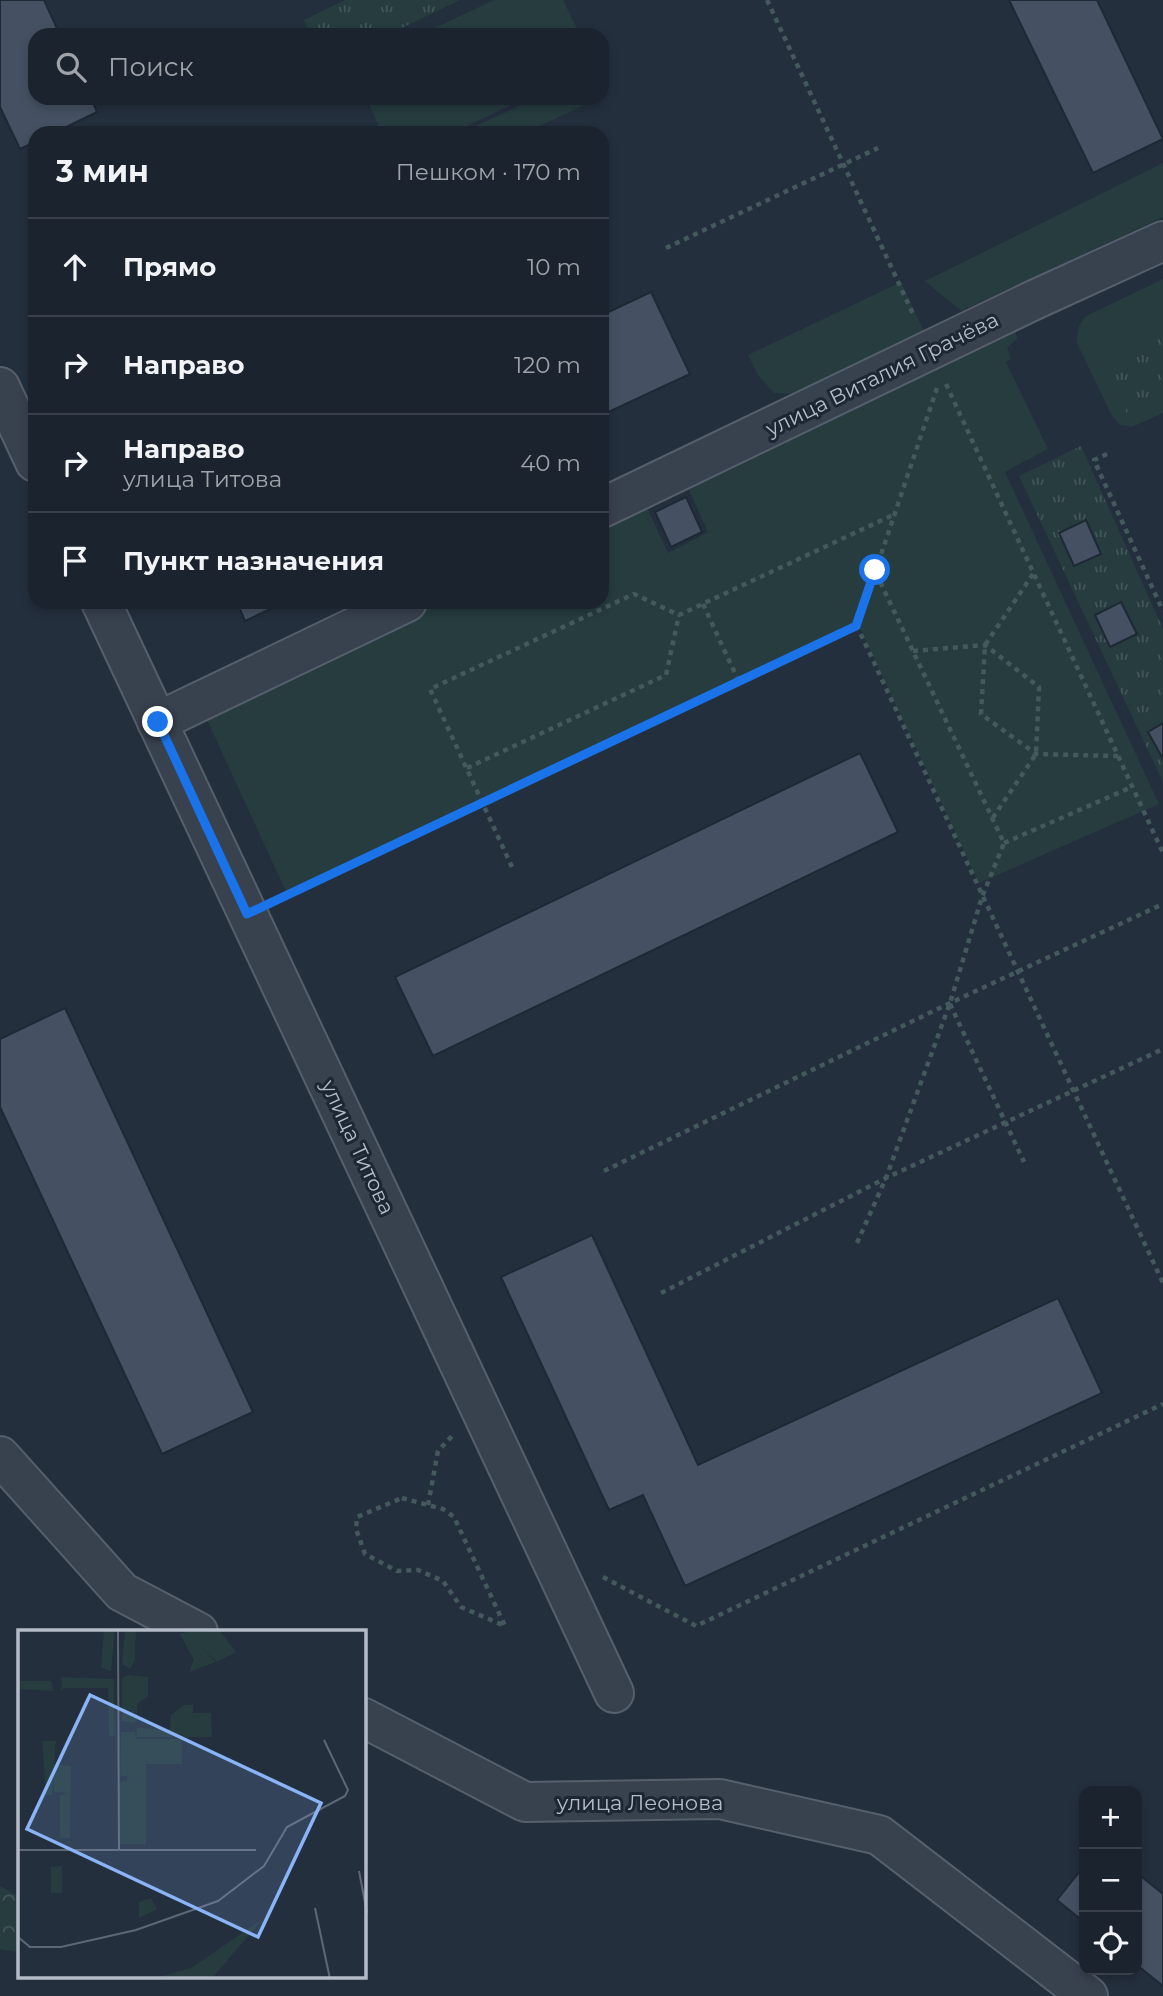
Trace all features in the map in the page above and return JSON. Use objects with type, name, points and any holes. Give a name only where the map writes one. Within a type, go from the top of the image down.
[{"type":"street","name":"улица Виталия Грачёва","points":[[609,505],[936,362],[1163,241]]},
{"type":"street","points":[[0,387],[28,446]]},
{"type":"street","name":"улица Титова","points":[[104,609],[614,1693]]},
{"type":"street","points":[[158,722],[392,609]]},
{"type":"street","points":[[0,1456],[122,1592],[194,1630]]},
{"type":"street","name":"улица Леонова","points":[[366,1719],[525,1802],[720,1799],[879,1835],[1088,1996]]},
{"type":"path","points":[[768,0],[1163,853]]},
{"type":"path","points":[[666,248],[878,148]]},
{"type":"path","points":[[936,362],[894,515],[856,626],[1163,1283]]},
{"type":"path","points":[[1107,454],[1094,460],[1163,611]]},
{"type":"path","points":[[609,606],[634,594],[679,615],[894,515]]},
{"type":"path","points":[[875,570],[1004,844]]},
{"type":"path","points":[[1034,573],[985,645],[981,713],[1036,754],[1118,757]]},
{"type":"path","points":[[703,604],[739,682]]},
{"type":"path","points":[[512,867],[430,689],[602,609]]},
{"type":"path","points":[[467,768],[666,674],[679,615]]},
{"type":"path","points":[[247,914],[856,626]]},
{"type":"path","points":[[913,651],[985,645],[1039,687],[1036,754],[992,819]]},
{"type":"path","points":[[857,1243],[886,1178],[950,1003],[982,897],[1004,844],[1132,787]]},
{"type":"path","points":[[604,1171],[950,1003],[1163,904]]},
{"type":"path","points":[[950,1003],[1024,1163]]},
{"type":"path","points":[[661,1293],[886,1178],[1163,1049]]},
{"type":"path","points":[[601,1576],[696,1626],[1163,1404]]},
{"type":"path","points":[[428,1506],[438,1451],[479,1405]]},
{"type":"path","points":[[402,1498],[428,1506],[443,1509],[454,1517],[505,1626],[461,1607],[443,1581],[418,1570],[397,1571],[365,1553],[356,1529],[357,1517],[402,1498]]},
{"type":"green space","points":[[345,0],[460,0],[402,28],[308,28],[304,20]]},
{"type":"green space","points":[[494,0],[563,0],[577,28],[435,28]]},
{"type":"green space","points":[[369,105],[511,105],[467,126],[379,126]]},
{"type":"green space","points":[[521,105],[585,105],[539,126],[476,126]]},
{"type":"green space","points":[[1163,163],[1163,217],[961,311],[925,281]]},
{"type":"green space","points":[[1163,279],[1163,413],[1132,427],[1120,425],[1112,416],[1077,343],[1078,328],[1086,316]]},
{"type":"green space","points":[[901,282],[926,336],[796,394],[774,393],[758,375],[748,355]]},
{"type":"green space","points":[[1015,332],[1018,338],[1007,348],[1011,359],[1006,362],[1048,449],[1005,472],[1159,804],[979,883],[860,628],[288,896],[202,709],[400,609],[609,609],[609,512],[642,497],[668,553],[708,532],[685,481],[815,427]]},
{"type":"green space","points":[[1163,337],[1163,406],[1130,421],[1105,363]]},
{"type":"green space","points":[[1081,446],[1163,629],[1163,782],[1019,476]]},
{"type":"green space","points":[[0,1886],[18,1896],[18,1952],[0,1949]]},
{"type":"building","points":[[0,0],[44,0],[57,28],[28,28],[28,105],[94,105],[97,112],[68,126],[28,126],[28,145],[20,149],[0,107]]},
{"type":"building","points":[[1009,0],[1097,0],[1163,139],[1093,173]]},
{"type":"building","points":[[651,292],[690,374],[609,412],[609,312]]},
{"type":"building","points":[[686,497],[702,532],[671,547],[655,512]]},
{"type":"building","points":[[1086,520],[1101,554],[1074,566],[1059,533]]},
{"type":"building","points":[[1121,602],[1137,634],[1110,647],[1095,615]]},
{"type":"building","points":[[240,609],[270,609],[245,621]]},
{"type":"building","points":[[1163,723],[1163,759],[1148,732]]},
{"type":"building","points":[[860,753],[898,832],[433,1056],[395,977]]},
{"type":"building","points":[[65,1008],[253,1412],[162,1454],[0,1107],[0,1039]]},
{"type":"building","points":[[592,1235],[698,1465],[1058,1298],[1102,1393],[685,1586],[643,1495],[609,1510],[501,1277]]},
{"type":"building","points":[[1079,1872],[1079,1918],[1057,1900]]},
{"type":"building","points":[[1142,1877],[1163,1894],[1163,1986],[1142,1969]]},
{"type":"route","points":[[158,722],[247,914],[856,626],[875,570]]}]
